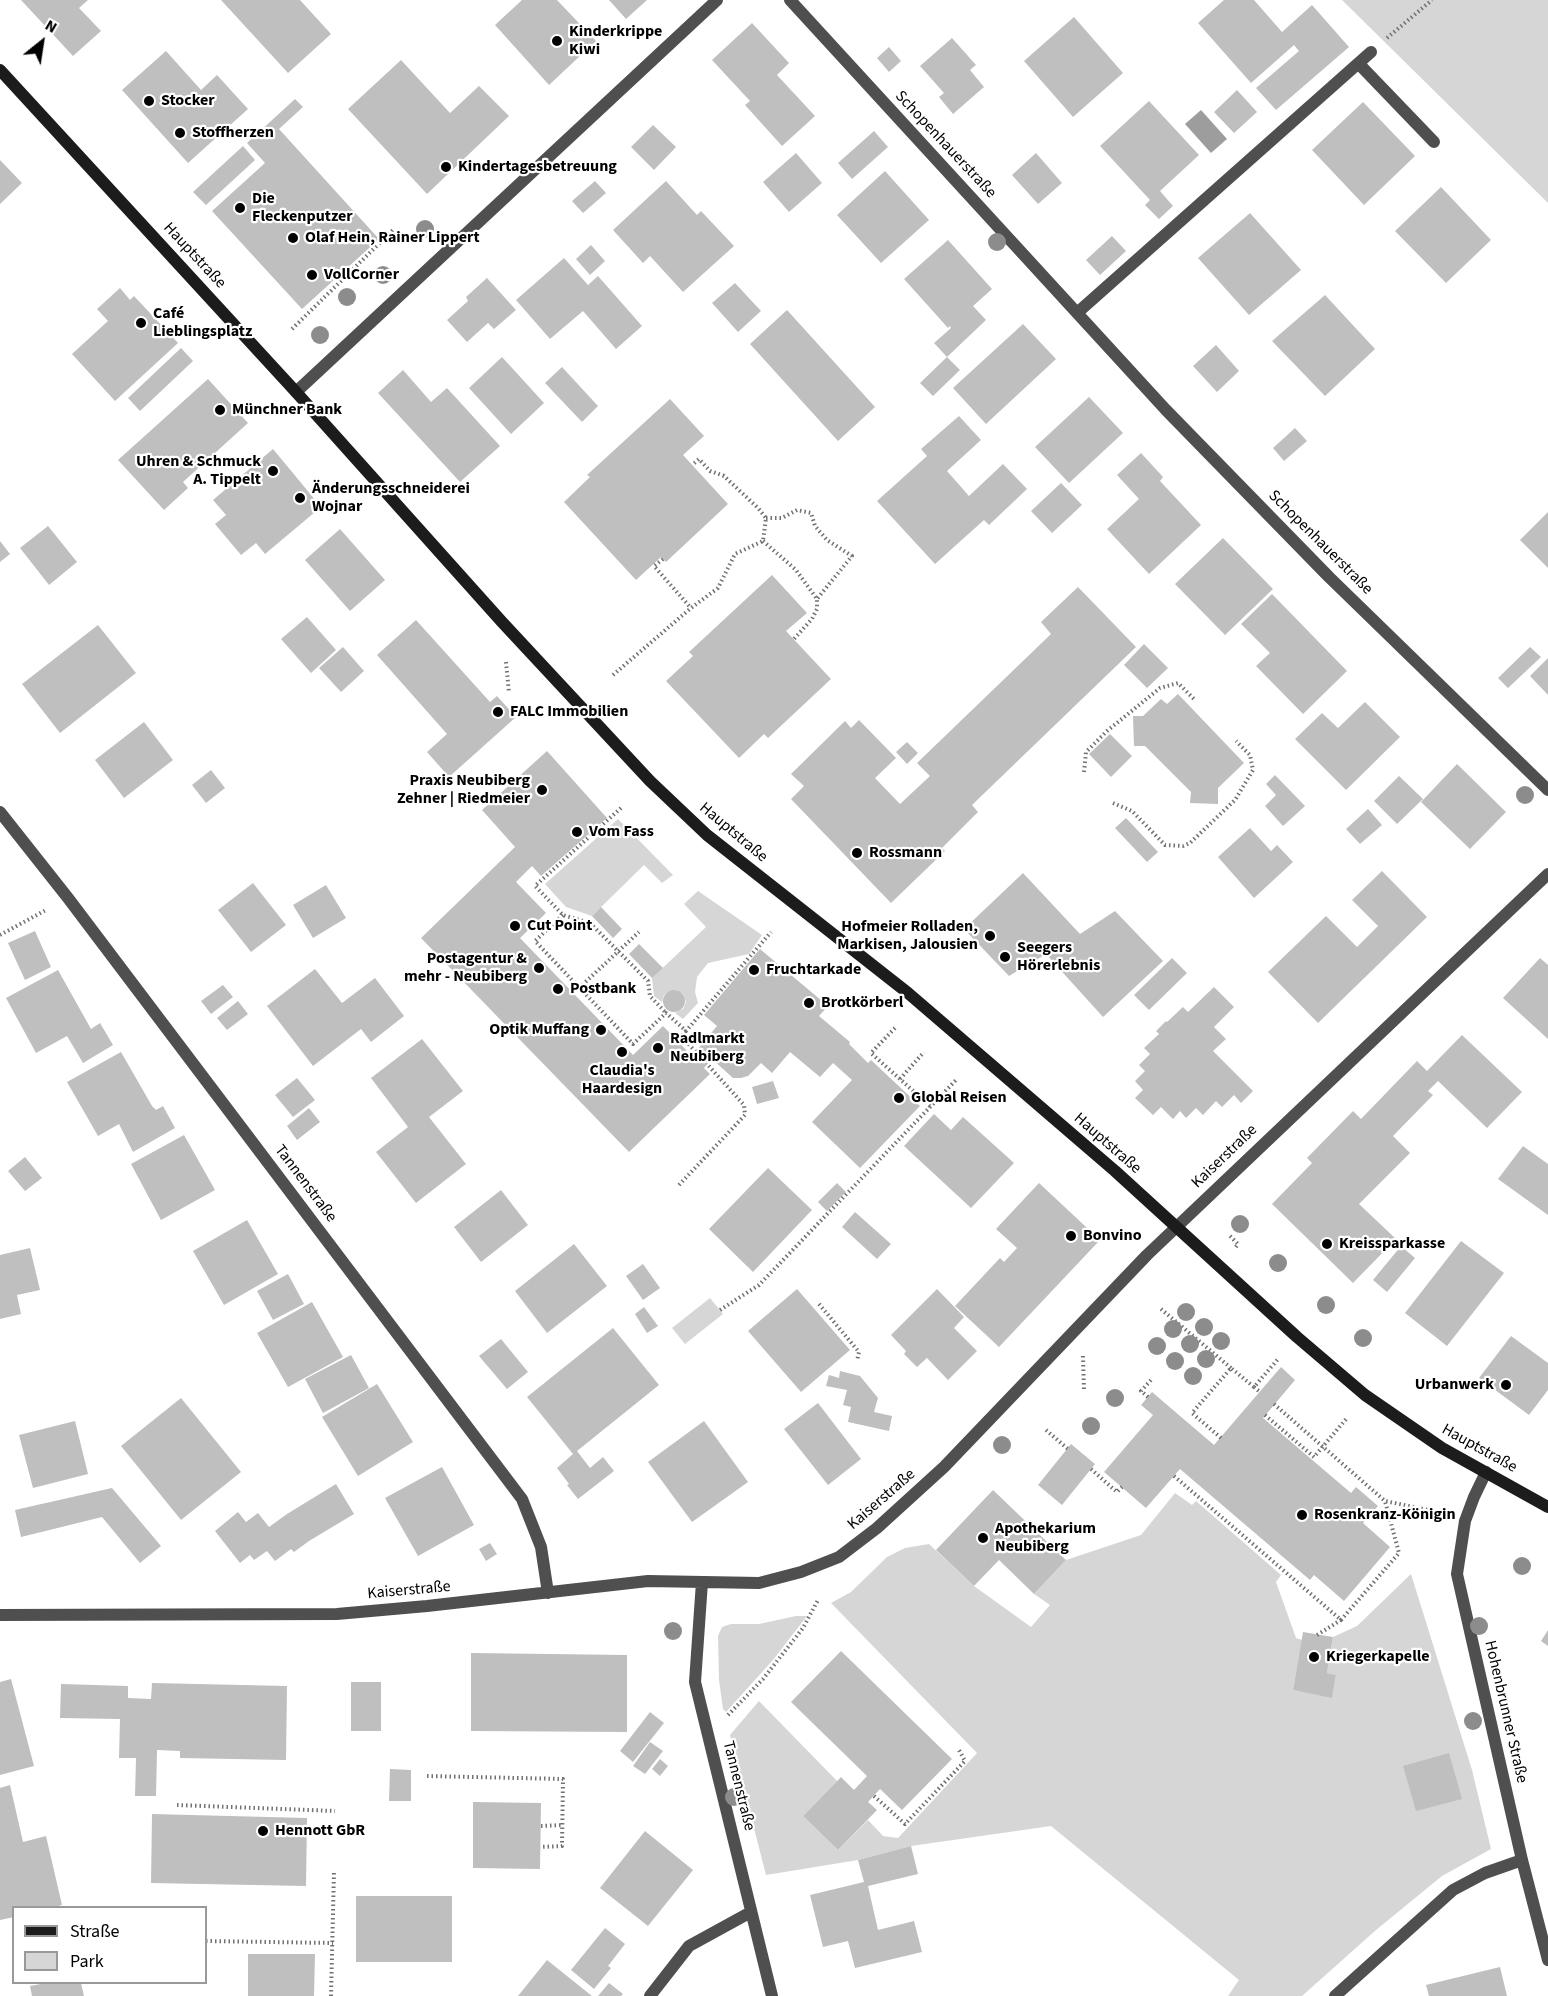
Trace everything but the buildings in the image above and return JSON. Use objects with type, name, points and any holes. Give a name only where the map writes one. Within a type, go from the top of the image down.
[{"type":"street","points":[[296,392],[717,0]]},
{"type":"street","name":"Schopenhauerstraße","points":[[790,0],[1166,410],[1329,577],[1548,790]]},
{"type":"street","points":[[1077,312],[1371,52]]},
{"type":"street","points":[[1359,64],[1434,142]]},
{"type":"street","name":"Hauptstraße","points":[[0,70],[296,392],[502,622],[650,781],[691,820],[713,840],[908,993],[1115,1171],[1297,1337],[1365,1395],[1432,1442],[1548,1507]]},
{"type":"street","name":"Tannenstraße","points":[[0,812],[68,898],[522,1499],[541,1546],[548,1593]]},
{"type":"street","name":"Kaiserstraße","points":[[0,1615],[337,1614],[648,1581],[759,1582],[801,1572],[838,1557],[877,1528],[944,1467],[1139,1263],[1548,874]]},
{"type":"street","name":"Hohenbrunner Straße","points":[[1486,1472],[1466,1521],[1457,1574],[1522,1860],[1548,1960]]},
{"type":"street","name":"Tannenstraße","points":[[702,1582],[695,1682],[772,1996]]},
{"type":"street","points":[[1335,1996],[1453,1890],[1485,1874],[1522,1860]]},
{"type":"street","points":[[650,1996],[689,1946],[751,1912]]},
{"type":"path","points":[[1371,52],[1432,0]]},
{"type":"path","points":[[292,328],[393,230]]},
{"type":"path","points":[[692,465],[699,459],[710,471],[724,476],[766,518],[782,518],[797,510],[811,513],[815,526],[827,540],[852,556],[817,599]]},
{"type":"path","points":[[763,541],[766,518]]},
{"type":"path","points":[[763,541],[796,570],[817,599],[817,609],[812,620],[794,639]]},
{"type":"path","points":[[613,675],[691,608],[718,588],[735,554],[763,541]]},
{"type":"path","points":[[663,559],[654,566],[691,608]]},
{"type":"path","points":[[1084,772],[1086,752],[1107,731],[1160,688],[1178,683],[1194,699]]},
{"type":"path","points":[[1113,803],[1132,811],[1165,845],[1183,846],[1190,843],[1235,800],[1253,770],[1250,755],[1236,741]]},
{"type":"path","points":[[621,808],[535,886],[563,915],[590,923],[648,981],[650,996],[686,1031]]},
{"type":"path","points":[[0,935],[68,898]]},
{"type":"path","points":[[563,915],[535,942],[633,1044],[666,1013]]},
{"type":"path","points":[[579,988],[639,932]]},
{"type":"path","points":[[696,1052],[681,1036],[771,932]]},
{"type":"path","points":[[895,1028],[871,1053],[930,1106]]},
{"type":"path","points":[[900,1079],[924,1052]]},
{"type":"path","points":[[679,1185],[745,1115],[744,1105],[707,1064]]},
{"type":"path","points":[[720,1310],[759,1285],[957,1079]]},
{"type":"path","points":[[819,1304],[859,1352],[857,1361]]},
{"type":"path","points":[[1161,1309],[1260,1392]]},
{"type":"path","points":[[1254,1387],[1279,1358]]},
{"type":"path","points":[[1221,1438],[1192,1413],[1231,1368]]},
{"type":"path","points":[[1148,1397],[1141,1391],[1152,1379]]},
{"type":"path","points":[[1274,1404],[1384,1501],[1433,1511]]},
{"type":"path","points":[[1265,1415],[1314,1457],[1347,1418]]},
{"type":"path","points":[[1046,1430],[1068,1449]]},
{"type":"path","points":[[1091,1469],[1117,1491],[1122,1487]]},
{"type":"path","points":[[1174,1476],[1341,1620]]},
{"type":"path","points":[[1317,1635],[1341,1620],[1399,1553],[1384,1501]]},
{"type":"path","points":[[708,1736],[763,1679],[803,1628],[818,1600]]},
{"type":"path","points":[[874,1796],[905,1824],[965,1761],[959,1750]]},
{"type":"path","points":[[428,1776],[563,1779],[562,1846],[540,1847]]},
{"type":"path","points":[[177,1805],[334,1811]]},
{"type":"path","points":[[540,1826],[562,1825]]},
{"type":"path","points":[[331,1996],[334,1871]]},
{"type":"path","points":[[207,1941],[333,1943]]},
{"type":"green space","points":[[1342,0],[1548,0],[1548,203]]},
{"type":"green space","points":[[618,819],[673,875],[662,883],[644,865],[592,916],[566,907],[545,884]]},
{"type":"green space","points":[[698,891],[762,935],[749,954],[708,963],[697,977],[695,992],[698,1003],[683,1019],[675,1013],[683,1009],[686,1002],[683,994],[677,990],[669,991],[664,995],[662,1002],[654,996],[652,978],[706,927],[684,904]]},
{"type":"green space","points":[[710,1298],[723,1314],[685,1344],[672,1328]]},
{"type":"green space","points":[[1175,1493],[1192,1505],[1196,1501],[1281,1575],[1276,1582],[1296,1638],[1302,1640],[1293,1690],[1332,1697],[1336,1675],[1327,1673],[1333,1637],[1357,1626],[1411,1574],[1472,1770],[1491,1849],[1442,1876],[1376,1930],[1302,1996],[1228,1996],[1239,1980],[1051,1826],[911,1846],[858,1860],[766,1875],[730,1735],[759,1701],[837,1781],[803,1816],[838,1850],[868,1820],[883,1836],[898,1838],[977,1753],[831,1603],[851,1592],[887,1557],[905,1548],[929,1544],[974,1586],[1031,1627],[1050,1605],[1034,1594],[1066,1560],[1141,1535]]},
{"type":"green space","points":[[796,1616],[807,1616],[773,1660],[726,1712],[723,1709],[719,1680],[718,1636],[722,1627],[731,1624],[759,1624]]},
{"type":"shaded area","points":[[1201,110],[1227,139],[1211,153],[1185,124]]},
{"type":"place","name":"Kinderkrippe Kiwi","points":[[557,41]]},
{"type":"place","name":"Stocker","points":[[149,101]]},
{"type":"place","name":"Stoffherzen","points":[[180,133]]},
{"type":"place","name":"Kindertagesbetreuung","points":[[446,167]]},
{"type":"place","name":"Die Fleckenputzer","points":[[240,208]]},
{"type":"place","name":"Olaf Hein, Rainer Lippert","points":[[293,238]]},
{"type":"place","name":"VollCorner","points":[[312,275]]},
{"type":"place","name":"Café Lieblingsplatz","points":[[141,323]]},
{"type":"place","name":"Münchner Bank","points":[[220,410]]},
{"type":"place","name":"Uhren & Schmuck A. Tippelt","points":[[273,471]]},
{"type":"place","name":"Änderungsschneiderei Wojnar","points":[[300,498]]},
{"type":"place","name":"FALC Immobilien","points":[[498,712]]},
{"type":"place","name":"Praxis Neubiberg Zehner | Riedmeier","points":[[542,790]]},
{"type":"place","name":"Vom Fass","points":[[577,832]]},
{"type":"place","name":"Rossmann","points":[[857,853]]},
{"type":"place","name":"Cut Point","points":[[515,926]]},
{"type":"place","name":"Hofmeier Rolladen, Markisen, Jalousien","points":[[990,936]]},
{"type":"place","name":"Seegers Hörerlebnis","points":[[1005,957]]},
{"type":"place","name":"Postagentur & mehr - Neubiberg","points":[[539,968]]},
{"type":"place","name":"Fruchtarkade","points":[[754,970]]},
{"type":"place","name":"Postbank","points":[[558,989]]},
{"type":"place","name":"Brotkörberl","points":[[809,1003]]},
{"type":"place","name":"Optik Muffang","points":[[601,1030]]},
{"type":"place","name":"Radlmarkt Neubiberg","points":[[658,1048]]},
{"type":"place","name":"Claudia's Haardesign","points":[[622,1052]]},
{"type":"place","name":"Global Reisen","points":[[899,1098]]},
{"type":"place","name":"Bonvino","points":[[1071,1236]]},
{"type":"place","name":"Kreissparkasse","points":[[1327,1244]]},
{"type":"place","name":"Urbanwerk","points":[[1506,1385]]},
{"type":"place","name":"Rosenkranz-Königin","points":[[1302,1515]]},
{"type":"place","name":"Apothekarium Neubiberg","points":[[983,1538]]},
{"type":"place","name":"Kriegerkapelle","points":[[1314,1657]]},
{"type":"place","name":"Hennott GbR","points":[[263,1831]]}]
